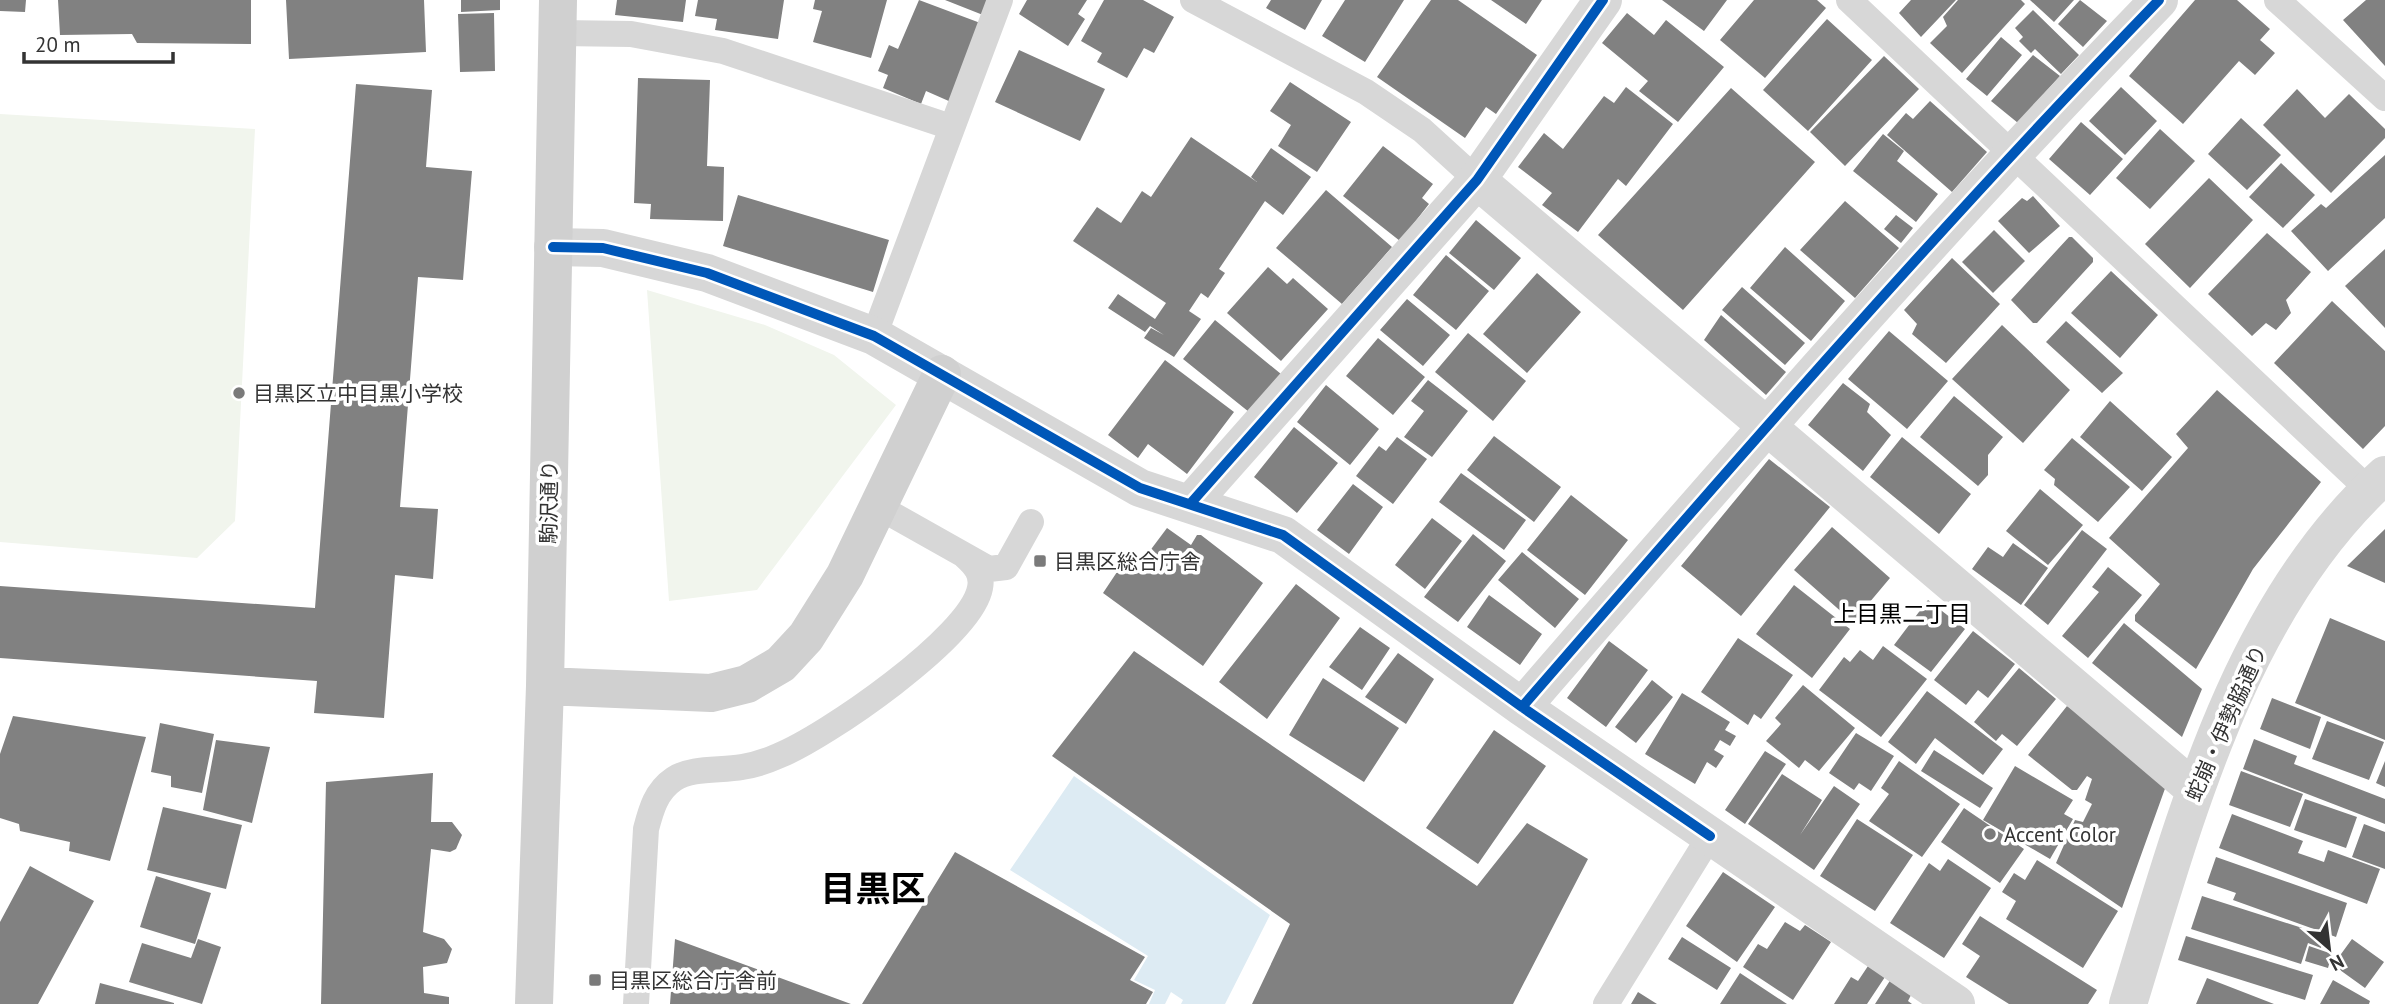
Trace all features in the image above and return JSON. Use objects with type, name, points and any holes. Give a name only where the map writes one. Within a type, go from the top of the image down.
[{"type":"main road","name":"駒沢通り","points":[[534,1004],[545,686],[559,16]]},
{"type":"main road","points":[[545,686],[711,693],[747,684],[781,664],[806,637],[845,575],[942,374]]},
{"type":"street","points":[[1191,503],[1477,180],[1603,0]]},
{"type":"street","points":[[1522,707],[1766,426],[2012,152],[2159,0]]},
{"type":"street","points":[[1477,180],[2194,789]]},
{"type":"street","points":[[553,247],[603,248],[707,273],[874,336],[1140,488],[1283,535],[1522,707],[1956,1004]]},
{"type":"street","name":"蛇崩・伊勢脇通り","points":[[2128,1004],[2194,789],[2249,663],[2308,560],[2377,483]]},
{"type":"lane","points":[[874,336],[1000,0]]},
{"type":"lane","points":[[1193,0],[1366,92],[1422,130],[1477,180]]},
{"type":"lane","points":[[1849,0],[2012,152],[2377,483]]},
{"type":"lane","points":[[2277,0],[2385,98]]},
{"type":"lane","points":[[559,16],[631,34],[723,51],[951,127]]},
{"type":"lane","points":[[877,506],[989,569],[1006,568],[1031,522]]},
{"type":"lane","points":[[636,1004],[646,829],[652,806],[662,789],[676,777],[742,767],[779,756],[847,718],[906,672],[969,612],[981,588],[976,566],[965,556]]},
{"type":"lane","points":[[1605,1004],[1710,836]]},
{"type":"shaded area","points":[[0,114],[255,129],[235,521],[197,558],[0,542]]},
{"type":"shaded area","points":[[647,290],[765,325],[834,355],[896,405],[757,590],[669,601]]},
{"type":"shaded area","points":[[1074,776],[1270,915],[1225,1004],[1181,1004],[1183,1000],[1171,992],[1165,1004],[1149,1004],[1155,990],[1134,980],[1148,956],[1010,870]]},
{"type":"building","points":[[0,0],[26,0],[25,12],[0,11]]},
{"type":"building","points":[[58,0],[251,0],[251,44],[137,43],[132,34],[60,35]]},
{"type":"building","points":[[286,0],[424,0],[426,52],[289,59]]},
{"type":"building","points":[[461,0],[500,0],[500,10],[461,12]]},
{"type":"building","points":[[617,0],[686,0],[683,22],[615,15]]},
{"type":"building","points":[[698,0],[784,0],[778,39],[715,30],[717,19],[695,16]]},
{"type":"building","points":[[815,0],[887,0],[871,58],[813,42],[822,11],[813,9]]},
{"type":"building","points":[[919,0],[983,24],[951,102],[926,91],[921,104],[883,88],[888,75],[878,71],[889,45],[898,49]]},
{"type":"building","points":[[945,0],[990,0],[983,15]]},
{"type":"building","points":[[1027,0],[1087,0],[1078,14],[1085,19],[1068,46],[1019,14]]},
{"type":"building","points":[[1104,0],[1143,0],[1174,17],[1154,53],[1144,48],[1127,78],[1097,62],[1102,53],[1081,41]]},
{"type":"building","points":[[1271,0],[1322,0],[1305,30],[1266,8]]},
{"type":"building","points":[[1345,0],[1404,0],[1365,62],[1322,36]]},
{"type":"building","points":[[1431,0],[1458,0],[1537,55],[1496,114],[1486,107],[1465,138],[1377,77]]},
{"type":"building","points":[[1491,0],[1542,0],[1526,24]]},
{"type":"building","points":[[1662,0],[1727,0],[1704,31]]},
{"type":"building","points":[[1754,0],[1817,0],[1826,8],[1765,78],[1720,40]]},
{"type":"building","points":[[1911,0],[1956,0],[1921,37],[1899,13]]},
{"type":"building","points":[[1958,0],[2021,0],[2025,4],[1962,73],[1930,43],[1947,26],[1943,17]]},
{"type":"building","points":[[2030,0],[2074,0],[2054,22]]},
{"type":"building","points":[[2080,0],[2107,21],[2083,47],[2058,24]]},
{"type":"building","points":[[2195,0],[2237,0],[2270,29],[2260,40],[2275,53],[2255,75],[2239,61],[2183,124],[2129,76]]},
{"type":"building","points":[[2366,0],[2385,0],[2385,66],[2343,20]]},
{"type":"building","points":[[2033,10],[2079,55],[2061,74],[2035,49],[2031,53],[2019,41],[2023,37],[2015,28]]},
{"type":"building","points":[[494,13],[495,71],[460,72],[458,14]]},
{"type":"building","points":[[1627,13],[1654,35],[1666,20],[1724,67],[1678,122],[1639,91],[1648,81],[1602,43]]},
{"type":"building","points":[[1827,19],[1872,60],[1808,131],[1763,90]]},
{"type":"building","points":[[2001,37],[2022,55],[1987,96],[1966,79]]},
{"type":"building","points":[[1019,50],[1105,89],[1080,141],[995,102]]},
{"type":"building","points":[[2033,55],[2060,76],[2018,123],[1991,101]]},
{"type":"building","points":[[1884,56],[1919,89],[1845,166],[1810,132]]},
{"type":"building","points":[[638,78],[710,80],[707,166],[724,167],[723,221],[650,219],[651,204],[634,203]]},
{"type":"building","points":[[1290,82],[1351,122],[1317,172],[1278,146],[1291,125],[1270,111]]},
{"type":"building","points":[[356,84],[432,90],[426,167],[472,171],[463,280],[418,277],[400,507],[438,509],[433,579],[395,575],[384,718],[314,713],[317,681],[0,658],[0,586],[315,608]]},
{"type":"building","points":[[1626,87],[1673,124],[1626,186],[1618,179],[1578,232],[1542,205],[1552,193],[1518,167],[1544,133],[1563,149],[1604,96],[1614,103]]},
{"type":"building","points":[[2121,87],[2157,121],[2125,155],[2089,121]]},
{"type":"building","points":[[1731,88],[1815,162],[1683,310],[1598,235]]},
{"type":"building","points":[[2297,89],[2325,118],[2349,94],[2385,129],[2385,138],[2331,193],[2263,125]]},
{"type":"building","points":[[1930,101],[1987,152],[1952,192],[1887,135],[1906,113],[1913,119]]},
{"type":"building","points":[[2241,118],[2281,155],[2247,190],[2208,154]]},
{"type":"building","points":[[2081,122],[2123,159],[2090,195],[2049,159]]},
{"type":"building","points":[[2160,129],[2195,161],[2150,209],[2116,178]]},
{"type":"building","points":[[1883,134],[1904,151],[1897,161],[1938,194],[1916,222],[1853,171]]},
{"type":"building","points":[[1191,137],[1257,182],[1251,177],[1271,148],[1311,177],[1283,215],[1265,201],[1219,269],[1225,273],[1208,298],[1201,293],[1189,311],[1201,319],[1174,357],[1144,338],[1151,328],[1164,335],[1150,326],[1145,332],[1108,308],[1118,294],[1155,319],[1166,303],[1073,241],[1097,207],[1121,223],[1142,191],[1151,197]]},
{"type":"building","points":[[1383,146],[1433,184],[1422,198],[1429,204],[1400,241],[1343,196]]},
{"type":"building","points":[[2385,155],[2385,218],[2328,271],[2291,231],[2321,204],[2326,208]]},
{"type":"building","points":[[2281,163],[2315,195],[2283,228],[2249,197]]},
{"type":"building","points":[[2209,178],[2253,220],[2190,288],[2145,244]]},
{"type":"building","points":[[1326,190],[1392,247],[1342,304],[1276,248]]},
{"type":"building","points":[[738,195],[889,240],[873,292],[723,246]]},
{"type":"building","points":[[2033,196],[2060,226],[2029,253],[1998,221],[2022,198],[2027,201]]},
{"type":"building","points":[[1845,201],[1899,248],[1855,298],[1800,250]]},
{"type":"building","points":[[1896,215],[1913,228],[1901,243],[1884,229]]},
{"type":"building","points":[[1476,220],[1521,258],[1494,290],[1449,253]]},
{"type":"building","points":[[1994,230],[2025,261],[1993,293],[1962,262]]},
{"type":"building","points":[[2267,233],[2311,272],[2286,300],[2291,313],[2276,330],[2266,323],[2252,336],[2208,294]]},
{"type":"building","points":[[2069,237],[2093,258],[2093,262],[2037,323],[2033,323],[2011,300]]},
{"type":"building","points":[[1785,247],[1845,301],[1811,341],[1750,288]]},
{"type":"building","points":[[2385,249],[2385,328],[2345,286]]},
{"type":"building","points":[[1446,255],[1489,291],[1456,330],[1413,295]]},
{"type":"building","points":[[1952,258],[2000,304],[1946,363],[1912,334],[1917,324],[1904,310]]},
{"type":"building","points":[[1268,267],[1287,284],[1293,278],[1328,309],[1281,361],[1227,313]]},
{"type":"building","points":[[2111,271],[2158,315],[2120,358],[2071,313]]},
{"type":"building","points":[[1537,273],[1581,312],[1527,373],[1483,334]]},
{"type":"building","points":[[1742,287],[1805,343],[1785,365],[1722,310]]},
{"type":"building","points":[[1407,299],[1450,335],[1423,366],[1380,330]]},
{"type":"building","points":[[2332,301],[2385,351],[2385,426],[2363,449],[2274,363]]},
{"type":"building","points":[[1721,315],[1786,372],[1766,395],[1704,340]]},
{"type":"building","points":[[1215,320],[1281,374],[1249,412],[1183,359]]},
{"type":"building","points":[[2066,321],[2123,373],[2102,393],[2046,342]]},
{"type":"building","points":[[2002,325],[2070,390],[2023,443],[1952,379]]},
{"type":"building","points":[[1889,331],[1948,381],[1907,429],[1848,379]]},
{"type":"building","points":[[1468,333],[1526,381],[1493,421],[1435,372]]},
{"type":"building","points":[[1378,338],[1425,377],[1393,415],[1346,376]]},
{"type":"building","points":[[1165,360],[1234,412],[1187,474],[1148,444],[1138,458],[1108,435]]},
{"type":"building","points":[[1428,380],[1468,411],[1432,457],[1404,437],[1424,411],[1411,401]]},
{"type":"building","points":[[1843,383],[1870,404],[1867,412],[1891,435],[1863,471],[1808,425]]},
{"type":"building","points":[[1326,385],[1379,429],[1350,465],[1297,422]]},
{"type":"building","points":[[2217,390],[2321,482],[2253,569],[2196,669],[2135,621],[2135,615],[2160,584],[2109,538],[2188,448],[2176,434]]},
{"type":"building","points":[[1954,396],[2003,437],[1988,455],[1988,475],[1978,486],[1920,437]]},
{"type":"building","points":[[2110,401],[2172,457],[2142,491],[2080,437]]},
{"type":"building","points":[[1294,427],[1338,463],[1297,513],[1254,477]]},
{"type":"building","points":[[1494,436],[1561,487],[1534,522],[1467,470]]},
{"type":"building","points":[[1397,437],[1427,459],[1393,504],[1356,476],[1379,446],[1386,451]]},
{"type":"building","points":[[1902,437],[1971,494],[1939,534],[1870,477]]},
{"type":"building","points":[[2072,438],[2130,487],[2098,522],[2054,485],[2055,479],[2044,470]]},
{"type":"building","points":[[1769,459],[1830,507],[1741,616],[1681,566]]},
{"type":"building","points":[[1461,473],[1526,520],[1504,550],[1439,502]]},
{"type":"building","points":[[1353,484],[1383,507],[1349,554],[1317,530]]},
{"type":"building","points":[[2040,489],[2083,525],[2048,565],[2006,531]]},
{"type":"building","points":[[1571,495],[1628,540],[1585,595],[1527,550]]},
{"type":"building","points":[[1432,518],[1462,541],[1425,589],[1395,565]]},
{"type":"building","points":[[1832,527],[1890,578],[1853,622],[1794,570]]},
{"type":"building","points":[[1167,528],[1191,545],[1197,535],[1201,535],[1263,583],[1203,666],[1103,593],[1121,566],[1134,572]]},
{"type":"building","points":[[2385,529],[2385,583],[2347,566]]},
{"type":"building","points":[[2082,530],[2107,549],[2048,625],[2024,605]]},
{"type":"building","points":[[1473,534],[1506,561],[1458,622],[1424,597]]},
{"type":"building","points":[[2013,543],[2048,568],[2021,605],[1972,569],[1988,547],[2003,557]]},
{"type":"building","points":[[1522,552],[1579,599],[1555,628],[1498,580]]},
{"type":"building","points":[[2108,567],[2142,595],[2088,658],[2062,636],[2099,592],[2092,587]]},
{"type":"building","points":[[1296,584],[1340,618],[1267,719],[1219,682]]},
{"type":"building","points":[[1794,585],[1850,629],[1812,678],[1756,634]]},
{"type":"building","points":[[1489,595],[1542,634],[1520,665],[1467,627]]},
{"type":"building","points":[[1928,600],[1965,629],[1931,672],[1894,645]]},
{"type":"building","points":[[2330,618],[2385,641],[2385,740],[2295,703]]},
{"type":"building","points":[[2124,623],[2202,689],[2182,737],[2092,663]]},
{"type":"building","points":[[1360,627],[1390,648],[1362,690],[1329,667]]},
{"type":"building","points":[[1973,631],[2015,664],[1988,698],[1978,690],[1966,705],[1934,680]]},
{"type":"building","points":[[1738,638],[1793,675],[1761,719],[1754,714],[1748,725],[1701,692]]},
{"type":"building","points":[[1609,641],[1648,670],[1606,727],[1567,698]]},
{"type":"building","points":[[1883,646],[1927,679],[1881,737],[1819,690],[1844,657],[1850,662],[1860,650],[1873,660]]},
{"type":"building","points":[[1134,651],[1477,886],[1527,823],[1588,859],[1513,1004],[1252,1004],[1290,924],[1052,756]]},
{"type":"building","points":[[1398,653],[1434,679],[1406,724],[1365,697]]},
{"type":"building","points":[[2019,668],[2056,699],[2017,746],[2002,734],[1996,741],[1974,722]]},
{"type":"building","points":[[1323,678],[1399,728],[1364,782],[1289,735]]},
{"type":"building","points":[[1652,680],[1673,697],[1636,743],[1615,727]]},
{"type":"building","points":[[1803,685],[1855,728],[1819,771],[1805,760],[1799,768],[1766,741],[1781,724],[1775,718]]},
{"type":"building","points":[[1927,691],[2003,749],[1983,775],[1935,738],[1916,764],[1888,742]]},
{"type":"building","points":[[1682,693],[1730,722],[1725,730],[1736,736],[1730,746],[1720,740],[1714,750],[1724,756],[1716,768],[1707,762],[1695,784],[1645,754]]},
{"type":"building","points":[[2272,698],[2321,717],[2310,749],[2260,729]]},
{"type":"building","points":[[2067,706],[2155,765],[2167,783],[2122,908],[2056,863],[2075,820],[2083,822],[2092,804],[2085,800],[2092,779],[2087,776],[2077,790],[2072,790],[2028,755]]},
{"type":"building","points":[[13,716],[146,737],[110,861],[69,851],[70,842],[20,831],[19,824],[0,818],[0,754]]},
{"type":"building","points":[[2327,721],[2384,742],[2369,780],[2312,759]]},
{"type":"building","points":[[160,723],[214,734],[202,793],[171,787],[171,776],[151,772]]},
{"type":"building","points":[[1494,730],[1546,766],[1478,864],[1426,828]]},
{"type":"building","points":[[1856,733],[1894,756],[1871,791],[1859,783],[1854,790],[1829,773]]},
{"type":"building","points":[[2254,739],[2297,756],[2294,764],[2385,799],[2385,824],[2243,769]]},
{"type":"building","points":[[216,740],[270,747],[252,823],[203,810]]},
{"type":"building","points":[[1934,750],[1993,788],[1980,808],[1921,771]]},
{"type":"building","points":[[1765,751],[1786,764],[1745,824],[1725,810]]},
{"type":"building","points":[[1899,761],[1960,804],[1922,857],[1869,821],[1889,794],[1881,788]]},
{"type":"building","points":[[2385,761],[2385,787],[2376,783]]},
{"type":"building","points":[[2015,766],[2073,800],[2064,814],[2073,819],[2050,859],[1983,820]]},
{"type":"building","points":[[2241,771],[2303,794],[2290,827],[2229,805]]},
{"type":"building","points":[[433,773],[431,822],[452,822],[462,835],[456,849],[450,852],[431,849],[423,932],[444,939],[452,949],[447,963],[423,967],[424,993],[449,997],[449,1004],[321,1004],[326,782]]},
{"type":"building","points":[[1782,774],[1822,800],[1800,835],[1834,786],[1860,804],[1814,870],[1748,824]]},
{"type":"building","points":[[2305,799],[2357,817],[2346,848],[2294,830]]},
{"type":"building","points":[[163,807],[242,825],[226,889],[147,870]]},
{"type":"building","points":[[1964,808],[2024,849],[2000,883],[1941,842]]},
{"type":"building","points":[[2232,814],[2303,841],[2298,853],[2324,862],[2328,850],[2380,869],[2367,904],[2219,848]]},
{"type":"building","points":[[1857,819],[1913,855],[1875,911],[1820,876]]},
{"type":"building","points":[[2364,824],[2385,832],[2385,869],[2352,857]]},
{"type":"building","points":[[955,852],[1145,957],[1130,980],[1153,992],[1146,1004],[862,1004]]},
{"type":"building","points":[[2216,857],[2347,903],[2336,937],[2233,900],[2236,893],[2207,883]]},
{"type":"building","points":[[1948,859],[1991,888],[1944,958],[1890,923],[1929,863],[1940,871]]},
{"type":"building","points":[[2037,860],[2118,911],[2083,968],[2006,919],[2016,901],[2002,892],[2014,873],[2025,880]]},
{"type":"building","points":[[30,866],[94,901],[38,1004],[0,1004],[0,922]]},
{"type":"building","points":[[1723,872],[1775,907],[1737,962],[1686,926]]},
{"type":"building","points":[[156,876],[211,893],[195,944],[140,927]]},
{"type":"building","points":[[2202,896],[2324,935],[2321,948],[2308,943],[2301,964],[2191,929]]},
{"type":"building","points":[[1980,916],[2097,990],[2088,1004],[2009,1004],[1966,977],[1980,956],[1962,944]]},
{"type":"building","points":[[1785,922],[1800,931],[1805,925],[1831,942],[1793,1000],[1743,967],[1758,944],[1767,949]]},
{"type":"building","points":[[2186,936],[2313,975],[2305,1000],[2178,960]]},
{"type":"building","points":[[1682,937],[1731,968],[1717,990],[1668,959]]},
{"type":"building","points":[[198,939],[221,947],[202,1004],[129,982],[142,943],[191,958]]},
{"type":"building","points":[[675,939],[851,1004],[670,1004]]},
{"type":"building","points":[[2352,939],[2384,962],[2365,988],[2333,965]]},
{"type":"building","points":[[2309,946],[2332,954],[2328,968],[2305,961]]},
{"type":"building","points":[[1868,966],[1885,977],[1867,1004],[1834,1004],[1851,977],[1858,981]]},
{"type":"building","points":[[1740,973],[1787,1004],[1720,1004]]},
{"type":"building","points":[[2207,978],[2274,1004],[2196,1004]]},
{"type":"building","points":[[1891,979],[1912,993],[1908,1001],[1912,1004],[1875,1004]]},
{"type":"building","points":[[2333,980],[2370,1001],[2369,1004],[2320,1004]]},
{"type":"building","points":[[100,983],[174,1003],[174,1004],[95,1004]]},
{"type":"building","points":[[1638,992],[1657,1004],[1631,1004]]},
{"type":"cycle path","points":[[1191,503],[1477,180],[1603,0]]},
{"type":"cycle path","points":[[1522,707],[1915,261],[2159,0]]},
{"type":"cycle path","points":[[553,247],[603,248],[707,273],[874,336],[1140,488],[1283,535],[1522,707],[1710,836]]},
{"type":"place","name":"目黒区立中目黒小学校","points":[[239,393]]},
{"type":"place","name":"目黒区総合庁舎","points":[[1040,561]]},
{"type":"place","name":"Accent Color","points":[[1990,834]]},
{"type":"place","name":"目黒区総合庁舎前","points":[[595,980]]},
{"type":"district","name":"上目黒二丁目","points":[[1902,613]]},
{"type":"district","name":"目黒区","points":[[873,888]]}]
